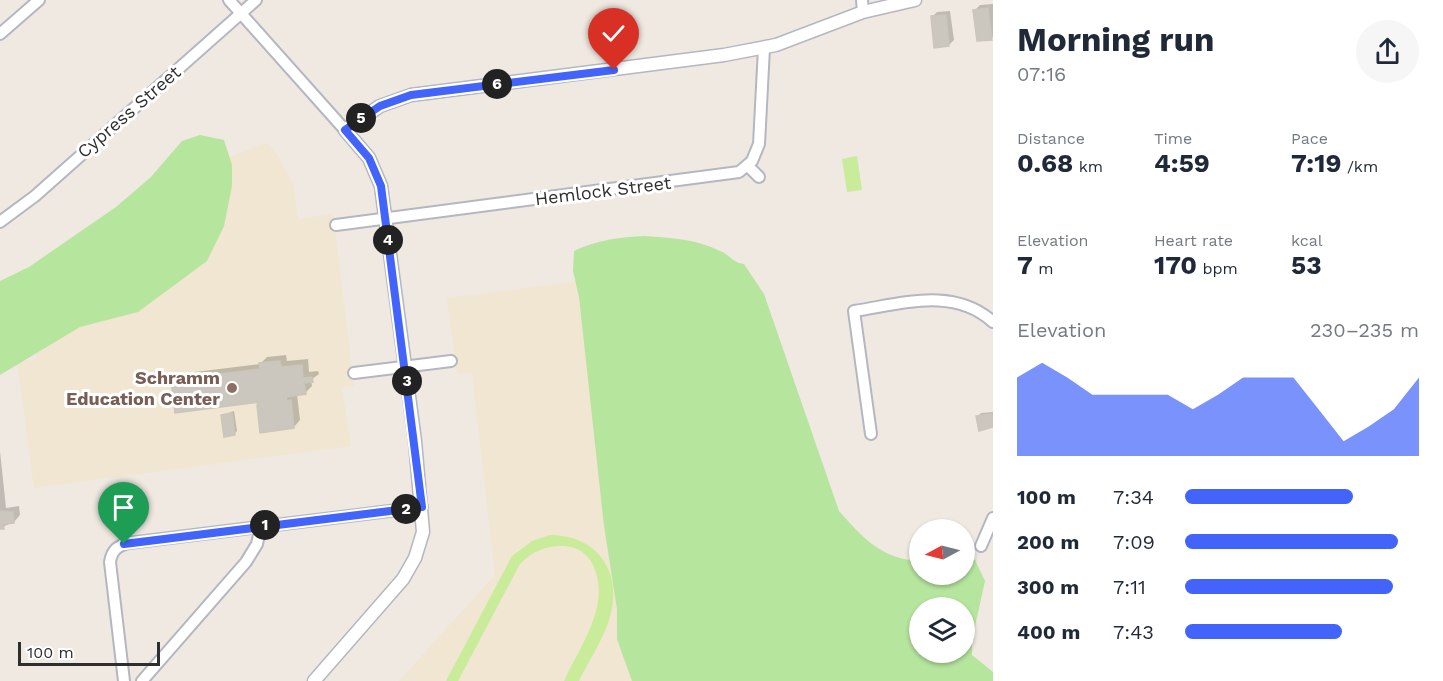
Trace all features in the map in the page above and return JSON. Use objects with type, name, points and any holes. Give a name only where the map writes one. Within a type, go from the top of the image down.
[{"type":"street","points":[[0,34],[39,0]]},
{"type":"street","points":[[229,0],[345,130],[369,158],[378,173],[405,367],[422,507],[421,540],[408,572],[314,681]]},
{"type":"street","name":"Cypress Street","points":[[0,222],[35,196],[256,0]]},
{"type":"street","points":[[345,130],[380,106],[411,95],[682,62],[764,48],[863,6],[915,0]]},
{"type":"street","points":[[759,177],[748,166],[759,144],[764,48]]},
{"type":"street","name":"Hemlock Street","points":[[336,225],[679,182],[732,174],[748,166]]},
{"type":"street","points":[[871,434],[854,311],[930,300],[949,300],[966,304],[993,322]]},
{"type":"street","points":[[354,373],[451,361]]},
{"type":"street","points":[[124,681],[110,562],[114,549],[129,543],[422,507]]},
{"type":"street","points":[[981,546],[993,518]]},
{"type":"street","points":[[142,681],[246,562],[257,544],[261,526]]},
{"type":"shaded area","points":[[267,143],[276,153],[293,183],[298,219],[333,214],[354,386],[342,388],[351,446],[34,488],[17,361],[36,359],[34,288],[159,183]]},
{"type":"shaded area","points":[[595,279],[644,681],[399,681],[495,575],[472,373],[457,374],[447,298]]},
{"type":"green space","points":[[200,135],[224,140],[232,165],[232,186],[224,226],[207,261],[138,312],[80,327],[0,375],[0,281],[29,267],[116,207],[151,177],[182,141]]},
{"type":"green space","points":[[857,156],[862,190],[847,192],[842,159]]},
{"type":"green space","points":[[645,236],[693,242],[711,247],[744,264],[764,294],[839,511],[874,545],[894,556],[909,559],[909,585],[975,585],[975,560],[985,581],[975,626],[975,597],[909,597],[909,663],[975,663],[975,657],[993,672],[993,681],[632,681],[617,639],[617,609],[604,526],[579,297],[573,271],[574,251],[618,238]]},
{"type":"green space","points":[[550,535],[583,542],[595,550],[604,561],[613,589],[608,623],[579,681],[564,681],[592,624],[599,595],[598,580],[591,561],[585,554],[574,548],[558,546],[535,552],[520,564],[458,681],[446,681],[512,556],[532,541]]},
{"type":"building","points":[[988,8],[992,40],[977,41],[973,10]]},
{"type":"building","points":[[946,15],[949,46],[934,48],[931,16]]},
{"type":"building","points":[[280,361],[281,367],[302,365],[303,378],[312,377],[313,382],[304,383],[306,394],[286,397],[287,401],[291,400],[294,428],[260,433],[257,405],[259,402],[175,413],[171,380],[260,369],[259,363]]},
{"type":"building","points":[[232,413],[235,435],[224,437],[221,415]]},
{"type":"building","points":[[993,414],[993,427],[979,431],[976,416]]},
{"type":"building","points":[[0,511],[13,512],[14,523],[3,524],[4,529],[0,529]]},
{"type":"place","name":"Schramm Education Center","points":[[232,388]]},
{"type":"route","points":[[124,544],[422,507],[381,186],[375,167],[345,130],[380,106],[411,95],[614,70]]}]
